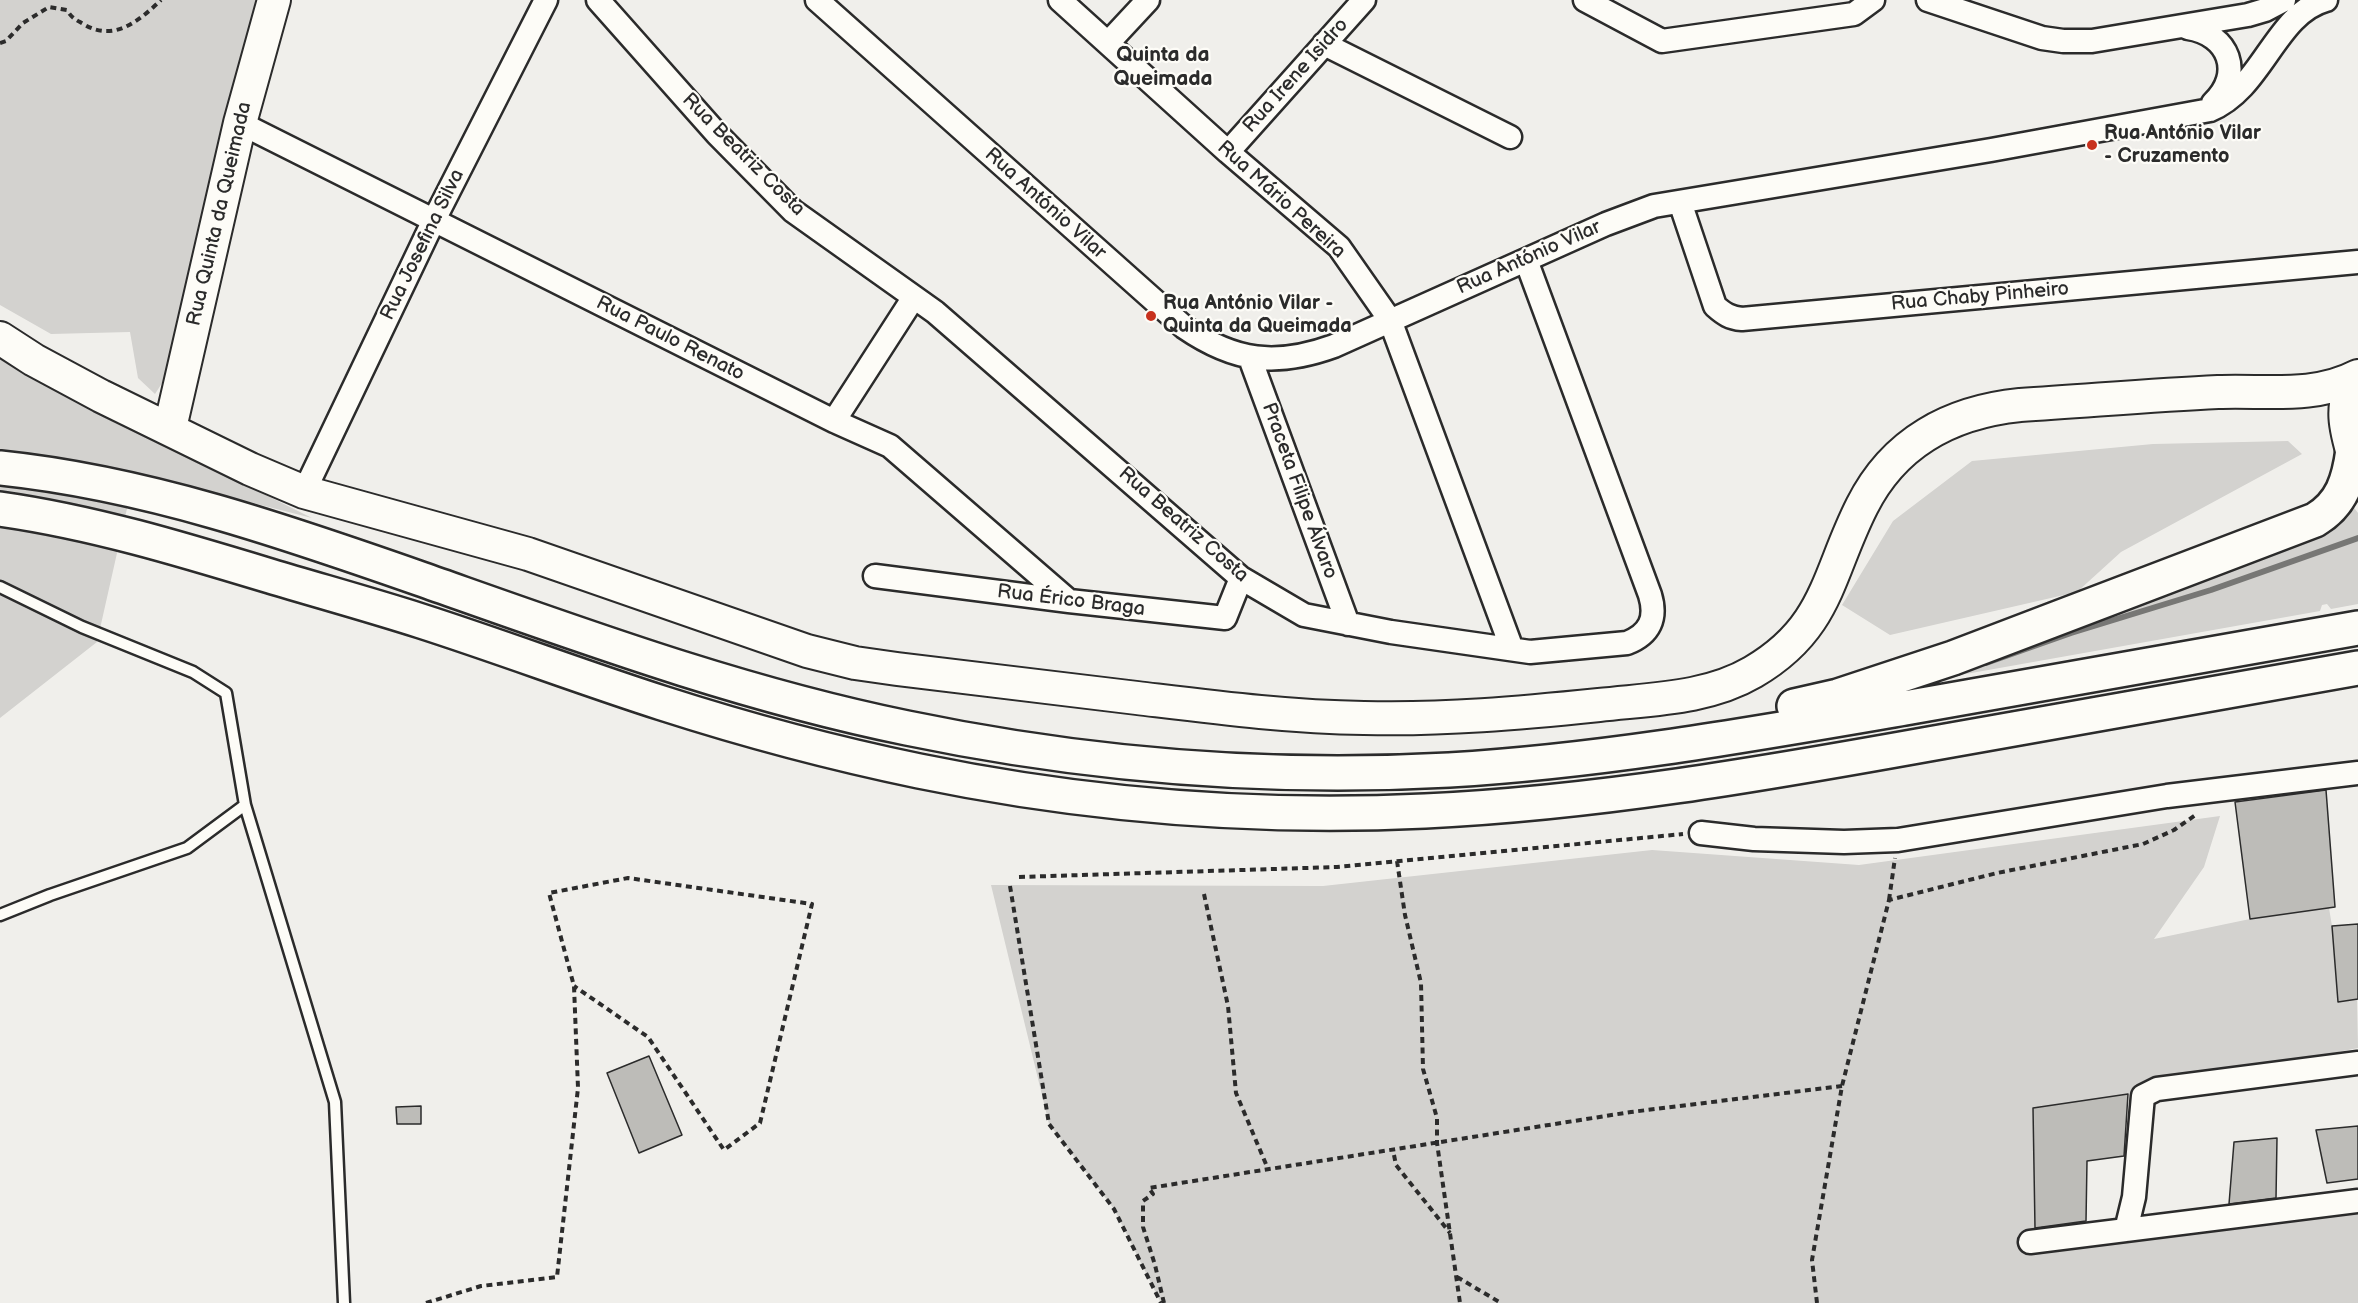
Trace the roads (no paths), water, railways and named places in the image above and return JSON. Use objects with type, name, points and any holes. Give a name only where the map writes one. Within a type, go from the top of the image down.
[{"type":"highway","points":[[972,741],[1197,754],[1322,757],[1430,754],[1511,750],[1612,739],[1746,717],[1839,696],[1897,678],[2308,522],[2326,513],[2341,495],[2350,473],[2353,454]]},
{"type":"highway","points":[[0,468],[118,486],[221,513],[310,541],[597,641],[755,690],[903,728],[1059,754],[1198,769],[1363,773],[1521,765],[1617,755],[1743,736],[2358,628]]},
{"type":"highway","points":[[0,509],[50,516],[163,544],[422,621],[656,701],[822,749],[924,772],[1094,799],[1251,811],[1335,813],[1432,810],[1516,805],[1639,791],[1870,755],[2184,712],[2358,682]]},
{"type":"highway","points":[[1870,755],[2358,668]]},
{"type":"street","name":"Rua Quinta da Queimada","points":[[170,428],[240,123],[274,0]]},
{"type":"street","name":"Rua Josefina Silva","points":[[304,492],[434,220],[546,0]]},
{"type":"street","name":"Rua Beatriz Costa","points":[[598,0],[717,134],[793,211],[914,297],[970,342],[1241,578],[1304,615],[1530,652],[1627,642],[1639,638],[1653,618],[1650,595],[1526,260]]},
{"type":"street","name":"Rua António Vilar","points":[[817,0],[1185,327],[1202,339],[1250,358],[1268,360],[1314,353],[1632,213],[1654,206],[2199,113],[2222,105],[2235,96],[2298,15],[2312,4],[2326,0]]},
{"type":"street","name":"Rua Mário Pereira","points":[[1060,0],[1228,152],[1339,246],[1390,320],[1512,650]]},
{"type":"street","points":[[1108,43],[1148,0]]},
{"type":"street","name":"Rua Irene Isidro","points":[[1228,152],[1364,0]]},
{"type":"street","points":[[1585,0],[1662,41],[1854,14],[1873,0]]},
{"type":"street","points":[[1928,0],[2042,38],[2063,41],[2092,41],[2248,15],[2265,10],[2284,0]]},
{"type":"street","points":[[2182,27],[2202,30],[2214,37],[2227,56],[2230,67],[2230,77],[2221,96],[2199,113]]},
{"type":"street","points":[[1324,44],[1509,137]]},
{"type":"street","name":"Rua Paulo Renato","points":[[240,123],[834,421],[890,446],[1069,601]]},
{"type":"street","name":"Rua Chaby Pinheiro","points":[[1680,202],[1715,306],[1732,318],[1742,319],[2358,262]]},
{"type":"street","points":[[834,421],[914,297]]},
{"type":"street","points":[[0,338],[34,360],[91,391],[240,464],[304,492],[528,554],[797,647],[855,663],[920,672],[1283,715],[1366,718],[1487,716],[1697,693],[1752,673],[1791,644],[1818,610],[1862,505],[1879,476],[1918,439],[1959,417],[2000,407],[2032,404],[2220,392],[2295,392],[2331,387],[2358,378]]},
{"type":"street","name":"Praceta Filipe Álvaro","points":[[1250,358],[1348,624]]},
{"type":"street","points":[[2353,454],[2345,423],[2347,399],[2358,378]]},
{"type":"street","points":[[2295,392],[2323,411],[2353,454]]},
{"type":"street","name":"Rua Érico Braga","points":[[875,576],[1225,618],[1241,578]]},
{"type":"street","points":[[1701,832],[1754,839],[1821,842],[1898,840],[2167,796],[2358,773]]},
{"type":"street","points":[[2126,1230],[2134,1197],[2143,1096],[2157,1089],[2358,1063]]},
{"type":"street","points":[[2030,1242],[2358,1201]]},
{"type":"lane","points":[[0,587],[82,627],[193,672],[226,693],[245,805],[335,1102],[344,1303]]},
{"type":"lane","points":[[0,915],[50,895],[187,848],[245,805]]},
{"type":"waterway","points":[[1986,663],[2071,633],[2211,590],[2358,538]]},
{"type":"place","name":"Rua António Vilar - Cruzamento","points":[[2092,145]]},
{"type":"place","name":"Rua António Vilar - Quinta da Queimada","points":[[1151,316]]},
{"type":"district","name":"Quinta da Queimada","points":[[1163,68]]}]
